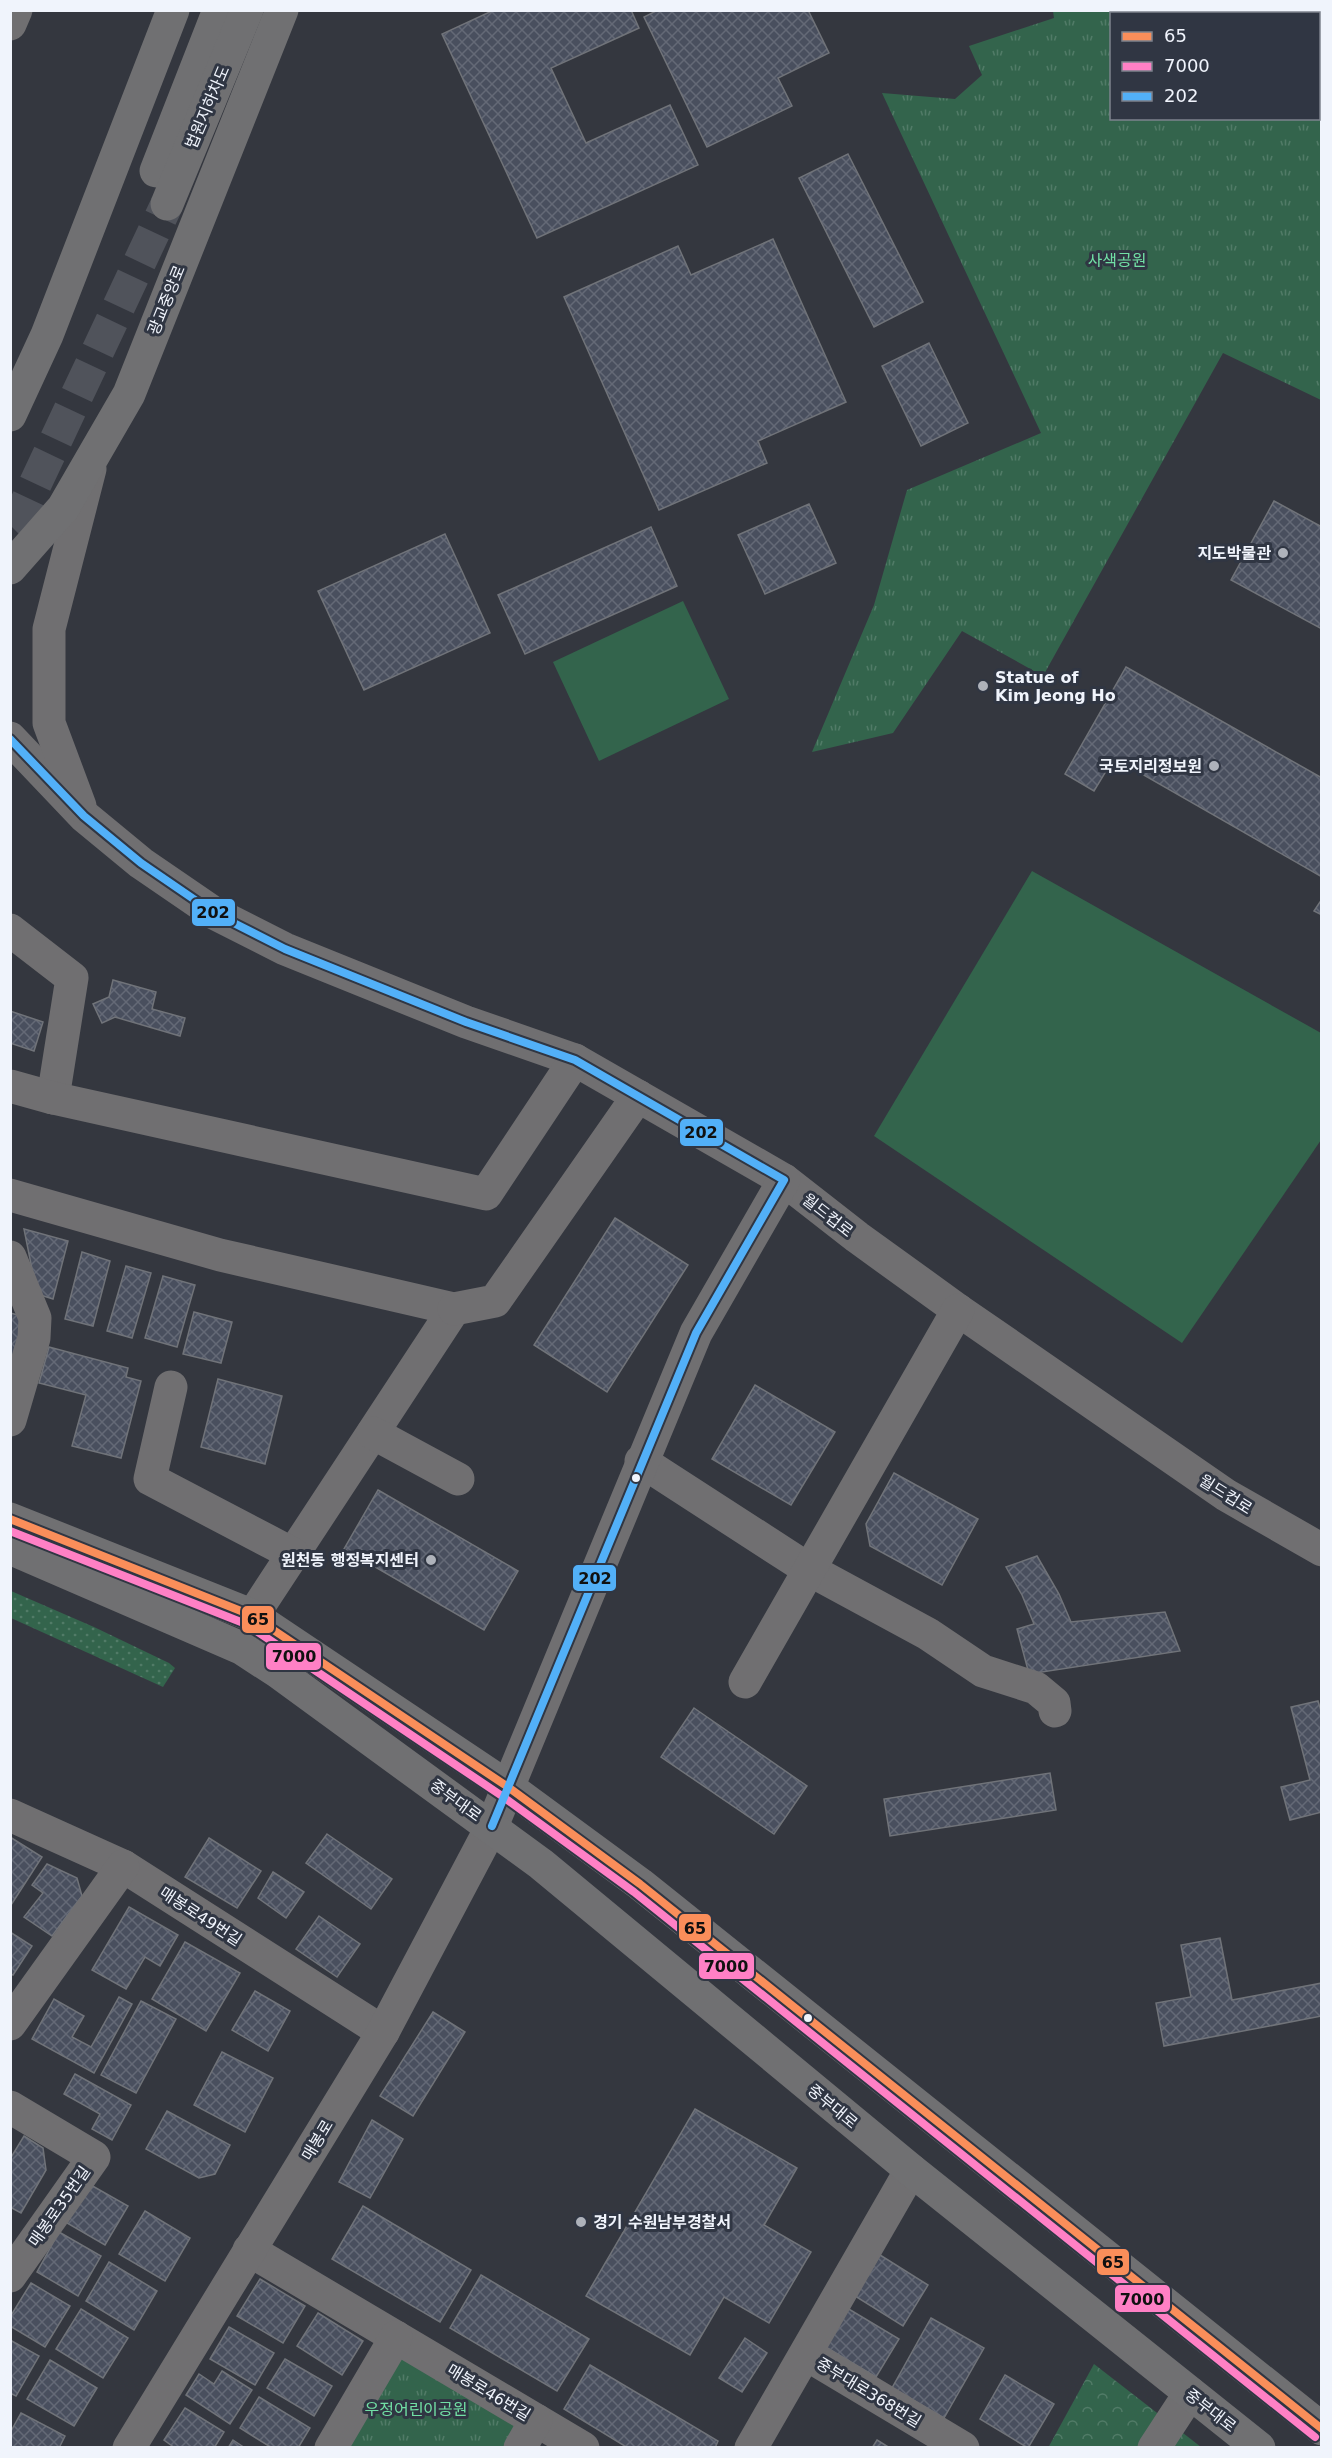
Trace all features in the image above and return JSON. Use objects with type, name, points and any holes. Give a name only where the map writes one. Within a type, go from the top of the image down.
[{"type":"main road","points":[[10,416],[47,335],[173,10]]},
{"type":"main road","name":"법원지하차도","points":[[219,10],[157,199],[247,10]]},
{"type":"main road","name":"광교중앙로","points":[[10,568],[63,508],[129,394],[282,10]]},
{"type":"main road","points":[[10,1519],[251,1615],[508,1787],[640,1884],[1322,2429]]},
{"type":"main road","name":"중부대로","points":[[10,1548],[241,1648],[278,1672],[492,1826],[911,2170],[1259,2448]]},
{"type":"main road","points":[[610,1921],[640,1884]]},
{"type":"street","points":[[10,24],[16,10]]},
{"type":"street","points":[[10,379],[47,335]]},
{"type":"street","points":[[84,816],[49,723],[49,629],[93,456]]},
{"type":"street","name":"월드컵로","points":[[10,738],[84,816],[141,863],[205,907],[285,949],[466,1022],[575,1060],[784,1180],[857,1237],[958,1310],[1226,1495],[1322,1550]]},
{"type":"street","points":[[10,930],[72,978],[53,1098]]},
{"type":"street","points":[[10,1086],[53,1098],[486,1194],[575,1060]]},
{"type":"street","points":[[10,1195],[220,1255],[454,1310],[495,1301],[638,1096]]},
{"type":"street","name":"매봉로","points":[[129,2448],[382,2032],[492,1826],[641,1461],[696,1333],[784,1180]]},
{"type":"street","points":[[10,1257],[35,1318],[34,1338],[10,1420]]},
{"type":"street","points":[[251,1615],[454,1310]]},
{"type":"street","points":[[745,1682],[958,1310]]},
{"type":"street","points":[[171,1387],[150,1479],[293,1554]]},
{"type":"street","points":[[373,1433],[458,1479]]},
{"type":"street","points":[[641,1461],[808,1569],[928,1634],[983,1671],[1036,1688],[1053,1704],[1055,1711]]},
{"type":"street","name":"매봉로49번길","points":[[10,1815],[123,1866],[382,2032]]},
{"type":"street","points":[[10,2024],[123,1866]]},
{"type":"street","name":"매봉로35번길","points":[[10,2107],[94,2157],[10,2276]]},
{"type":"street","points":[[751,2448],[911,2170]]},
{"type":"street","name":"매봉로46번길","points":[[249,2250],[583,2448]]},
{"type":"street","points":[[331,2448],[396,2337]]},
{"type":"street","name":"중부대로368번길","points":[[806,2354],[963,2448]]},
{"type":"street","points":[[1154,2448],[1190,2393]]},
{"type":"street","points":[[520,2448],[536,2420]]},
{"type":"green space","name":"사색공원","points":[[1053,11],[1321,11],[1321,400],[1223,353],[1043,676],[962,631],[893,733],[812,752],[874,605],[907,490],[1041,433],[882,93],[955,99],[982,75],[969,46],[1054,18]]},
{"type":"green space","points":[[683,601],[729,699],[599,761],[553,662]]},
{"type":"green space","points":[[1032,871],[1321,1033],[1321,1140],[1182,1343],[874,1136]]},
{"type":"green space","points":[[11,1591],[94,1627],[175,1668],[163,1687],[11,1618]]},
{"type":"green space","name":"우정어린이공원","points":[[402,2355],[517,2423],[503,2447],[347,2448]]},
{"type":"green space","points":[[1094,2364],[1201,2447],[1048,2448]]},
{"type":"building","points":[[494,10],[631,10],[639,28],[551,68],[586,143],[670,105],[698,165],[537,238],[442,34]]},
{"type":"building","points":[[658,10],[808,10],[829,53],[778,78],[792,106],[707,147],[644,17]]},
{"type":"building","points":[[848,154],[923,302],[874,327],[799,178]]},
{"type":"building","points":[[773,239],[846,402],[758,441],[767,463],[659,510],[564,297],[678,246],[691,275]]},
{"type":"building","points":[[929,343],[968,423],[921,446],[882,366]]},
{"type":"building","name":"지도박물관","points":[[1274,501],[1322,527],[1322,629],[1231,580]]},
{"type":"building","points":[[809,504],[836,563],[765,594],[738,535]]},
{"type":"building","points":[[651,527],[677,586],[525,654],[498,595]]},
{"type":"building","points":[[445,534],[490,633],[364,690],[318,591]]},
{"type":"building","name":"국토지리정보원","points":[[1126,667],[1322,778],[1322,877],[1114,758],[1094,791],[1065,774]]},
{"type":"building","points":[[1322,899],[1322,915],[1314,911]]},
{"type":"building","points":[[113,980],[156,992],[152,1009],[185,1018],[180,1036],[115,1017],[102,1023],[93,1004],[109,997]]},
{"type":"building","points":[[10,1011],[43,1022],[34,1051],[10,1043]]},
{"type":"building","points":[[615,1218],[688,1265],[607,1392],[534,1345]]},
{"type":"building","points":[[24,1229],[68,1241],[53,1299],[37,1294]]},
{"type":"building","points":[[82,1252],[110,1261],[93,1326],[65,1319]]},
{"type":"building","points":[[126,1266],[151,1273],[132,1338],[107,1331]]},
{"type":"building","points":[[163,1276],[195,1285],[177,1347],[145,1338]]},
{"type":"building","points":[[194,1312],[232,1322],[221,1363],[183,1354]]},
{"type":"building","points":[[10,1313],[18,1315],[27,1336],[10,1399]]},
{"type":"building","points":[[49,1347],[128,1368],[126,1377],[141,1381],[121,1458],[72,1446],[86,1395],[39,1383]]},
{"type":"building","points":[[218,1379],[282,1396],[265,1464],[201,1447]]},
{"type":"building","points":[[755,1385],[835,1432],[791,1505],[712,1459]]},
{"type":"building","points":[[894,1473],[978,1519],[942,1585],[870,1546],[866,1524]]},
{"type":"building","name":"원천동 행정복지센터","points":[[378,1490],[518,1571],[484,1630],[344,1549]]},
{"type":"building","points":[[1037,1556],[1059,1594],[1071,1622],[1165,1612],[1180,1651],[1029,1674],[1017,1629],[1034,1624],[1022,1595],[1006,1567]]},
{"type":"building","points":[[1318,1701],[1322,1714],[1322,1812],[1290,1820],[1281,1787],[1310,1780],[1291,1707]]},
{"type":"building","points":[[694,1708],[807,1786],[774,1834],[661,1757]]},
{"type":"building","points":[[1050,1773],[1056,1810],[890,1836],[884,1799]]},
{"type":"building","points":[[327,1834],[392,1879],[371,1909],[306,1863]]},
{"type":"building","points":[[10,1837],[42,1857],[11,1905],[10,1904]]},
{"type":"building","points":[[209,1838],[261,1871],[237,1908],[185,1877]]},
{"type":"building","points":[[47,1864],[77,1878],[82,1896],[52,1936],[24,1917],[43,1893],[32,1885]]},
{"type":"building","points":[[273,1872],[304,1892],[286,1918],[258,1898]]},
{"type":"building","points":[[129,1907],[178,1935],[160,1966],[145,1957],[126,1989],[92,1970]]},
{"type":"building","points":[[319,1916],[360,1944],[337,1977],[296,1949]]},
{"type":"building","points":[[10,1932],[32,1946],[13,1975],[10,1974]]},
{"type":"building","points":[[1220,1938],[1232,2000],[1322,1983],[1322,2016],[1164,2046],[1156,2003],[1191,1997],[1181,1945]]},
{"type":"building","points":[[185,1942],[240,1973],[206,2031],[152,1999]]},
{"type":"building","points":[[255,1991],[290,2011],[268,2051],[232,2030]]},
{"type":"building","points":[[119,1997],[132,2004],[94,2073],[32,2039],[54,1999],[84,2016],[72,2037],[91,2047]]},
{"type":"building","points":[[141,2001],[176,2019],[136,2093],[101,2075]]},
{"type":"building","points":[[433,2012],[465,2032],[413,2116],[380,2096]]},
{"type":"building","points":[[222,2052],[273,2078],[245,2132],[194,2105]]},
{"type":"building","points":[[75,2074],[131,2105],[112,2140],[92,2129],[100,2114],[64,2094]]},
{"type":"building","points":[[695,2109],[797,2168],[764,2225],[811,2252],[769,2323],[724,2297],[690,2355],[586,2296]]},
{"type":"building","points":[[167,2111],[230,2145],[215,2174],[199,2178],[146,2149]]},
{"type":"building","points":[[372,2120],[403,2139],[370,2198],[339,2182]]},
{"type":"building","points":[[24,2136],[43,2148],[46,2170],[21,2213],[10,2207],[10,2159]]},
{"type":"building","points":[[89,2184],[128,2206],[105,2245],[67,2223]]},
{"type":"building","points":[[363,2206],[471,2270],[440,2322],[332,2259]]},
{"type":"building","points":[[145,2211],[190,2238],[165,2281],[119,2254]]},
{"type":"building","points":[[59,2232],[101,2256],[78,2296],[37,2272]]},
{"type":"building","points":[[880,2255],[928,2285],[903,2326],[855,2296]]},
{"type":"building","points":[[109,2262],[157,2291],[134,2330],[86,2301]]},
{"type":"building","points":[[481,2275],[589,2339],[557,2391],[450,2328]]},
{"type":"building","points":[[260,2279],[305,2306],[283,2343],[237,2316]]},
{"type":"building","points":[[31,2283],[70,2306],[45,2347],[10,2326],[10,2317]]},
{"type":"building","points":[[842,2305],[899,2339],[876,2377],[819,2343]]},
{"type":"building","points":[[81,2309],[128,2338],[103,2378],[56,2349]]},
{"type":"building","points":[[318,2313],[363,2341],[342,2375],[297,2346]]},
{"type":"building","points":[[931,2318],[984,2348],[944,2418],[892,2388]]},
{"type":"building","points":[[229,2327],[274,2353],[255,2385],[210,2359]]},
{"type":"building","points":[[745,2338],[767,2353],[742,2392],[719,2378]]},
{"type":"building","points":[[10,2340],[39,2356],[16,2396],[10,2393]]},
{"type":"building","points":[[285,2359],[332,2386],[314,2416],[267,2388]]},
{"type":"building","points":[[50,2360],[97,2388],[74,2426],[27,2399]]},
{"type":"building","points":[[590,2365],[718,2441],[715,2448],[628,2448],[564,2409]]},
{"type":"building","points":[[222,2371],[252,2390],[230,2424],[186,2395],[199,2374],[214,2384]]},
{"type":"building","points":[[1005,2375],[1054,2404],[1028,2448],[980,2419]]},
{"type":"building","points":[[259,2397],[310,2428],[298,2448],[272,2448],[240,2428]]},
{"type":"building","points":[[185,2408],[224,2432],[214,2448],[175,2448],[164,2440]]},
{"type":"building","points":[[21,2413],[65,2436],[59,2448],[10,2448],[10,2433]]},
{"type":"building","points":[[233,2440],[245,2448],[228,2448]]},
{"type":"building","points":[[877,2440],[890,2448],[872,2448]]},
{"type":"tunnel","points":[[10,525],[21,514],[167,204]]},
{"type":"transit line","name":"202","points":[[10,739],[84,816],[141,863],[214,913],[285,949],[466,1022],[575,1060],[784,1180],[696,1333],[492,1826]]},
{"type":"transit line","name":"65","points":[[10,1519],[251,1615],[508,1787],[640,1884],[1322,2429]]},
{"type":"transit line","name":"7000","points":[[10,1531],[246,1624],[502,1796],[634,1892],[1315,2437]]},
{"type":"place","name":"지도박물관","points":[[1283,553]]},
{"type":"place","name":"Statue of Kim Jeong Ho","points":[[983,686]]},
{"type":"place","name":"국토지리정보원","points":[[1214,766]]},
{"type":"place","name":"원천동 행정복지센터","points":[[431,1560]]},
{"type":"place","name":"경기 수원남부경찰서","points":[[581,2222]]}]
